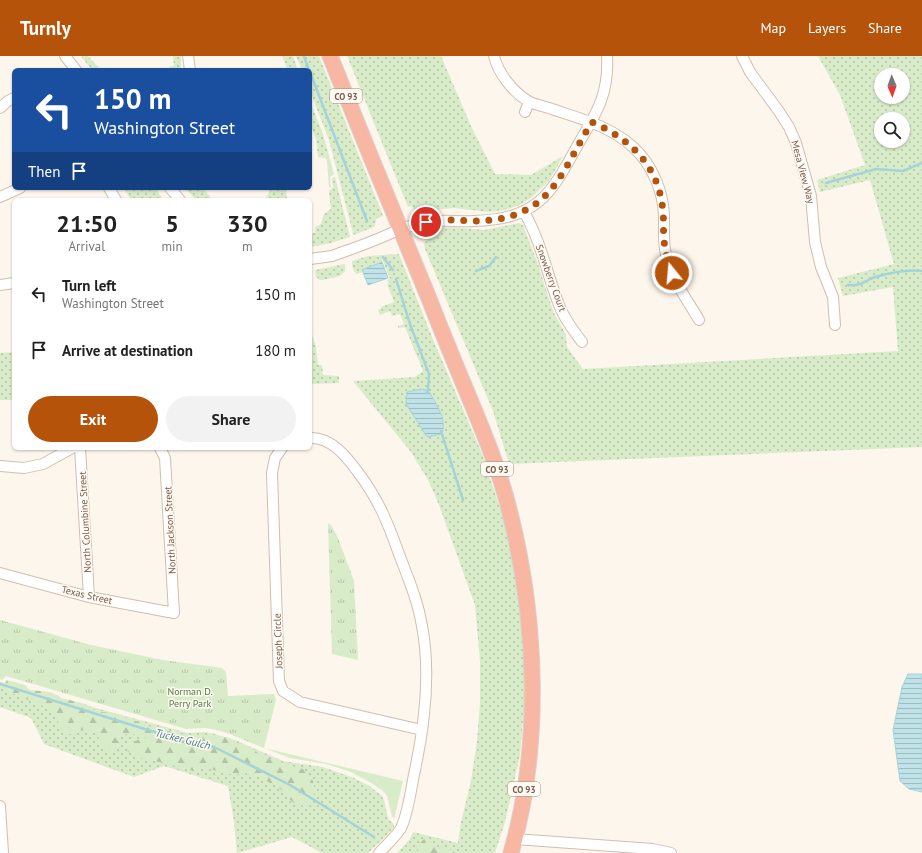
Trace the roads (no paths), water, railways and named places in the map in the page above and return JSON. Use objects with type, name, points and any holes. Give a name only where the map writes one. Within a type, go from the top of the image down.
[{"type":"highway","name":"CO 93","points":[[330,56],[487,440],[510,512],[522,566],[532,659],[532,723],[527,771],[513,846]]},
{"type":"street","points":[[65,56],[74,68]]},
{"type":"street","points":[[188,56],[190,68]]},
{"type":"street","points":[[494,56],[496,64],[506,79],[517,92],[529,102],[592,122],[614,133],[628,143],[643,157],[656,180],[662,200],[666,255],[672,273],[678,286],[699,320]]},
{"type":"street","points":[[312,259],[332,256],[426,222],[450,220],[489,220],[513,216],[524,212],[540,200],[555,185],[592,122],[601,104],[604,92],[608,70],[607,56]]},
{"type":"street","name":"Mesa View Way","points":[[742,56],[750,72],[789,127],[796,143],[811,196],[815,242],[833,297],[835,325]]},
{"type":"street","points":[[0,108],[12,99]]},
{"type":"street","points":[[525,112],[529,102]]},
{"type":"street","points":[[0,198],[16,190]]},
{"type":"street","points":[[172,190],[178,198]]},
{"type":"street","name":"Snowberry Court","points":[[524,212],[533,227],[559,306],[567,322],[582,342]]},
{"type":"street","points":[[0,285],[12,283]]},
{"type":"street","points":[[312,438],[332,444],[351,463],[370,487],[386,518],[417,603],[422,627],[426,662],[426,694],[420,748],[402,827],[379,853]]},
{"type":"street","points":[[0,466],[24,468],[43,464],[68,450]]},
{"type":"street","name":"North Columbine Street","points":[[80,450],[89,597]]},
{"type":"street","name":"North Jackson Street","points":[[161,450],[165,458],[174,613]]},
{"type":"street","name":"Joseph Circle","points":[[280,450],[274,458],[272,473],[279,681],[283,691],[300,702],[422,730]]},
{"type":"street","name":"Texas Street","points":[[0,573],[89,597],[174,613]]},
{"type":"street","points":[[0,806],[3,853]]},
{"type":"street","points":[[513,846],[653,849],[671,853]]},
{"type":"water","points":[[382,262],[388,278],[368,285],[362,270]]},
{"type":"water","points":[[421,389],[428,390],[440,411],[443,422],[442,434],[427,437],[406,404],[407,392]]},
{"type":"water","points":[[908,674],[922,674],[922,792],[909,789],[900,781],[893,730],[902,687]]},
{"type":"waterway","points":[[304,56],[308,68]]},
{"type":"waterway","points":[[312,77],[367,221]]},
{"type":"waterway","points":[[826,183],[876,169],[903,171],[922,163]]},
{"type":"waterway","points":[[383,257],[393,270]]},
{"type":"waterway","points":[[476,271],[489,266],[496,257]]},
{"type":"waterway","points":[[848,285],[859,284],[875,277],[892,273],[922,271]]},
{"type":"waterway","points":[[396,279],[410,324],[429,374],[427,393]]},
{"type":"waterway","points":[[441,431],[463,500]]},
{"type":"waterway","name":"Tucker Gulch","points":[[0,684],[151,731],[214,747],[290,785],[374,837]]},
{"type":"park label","name":"Norman D. Perry Park","points":[[190,696]]}]
